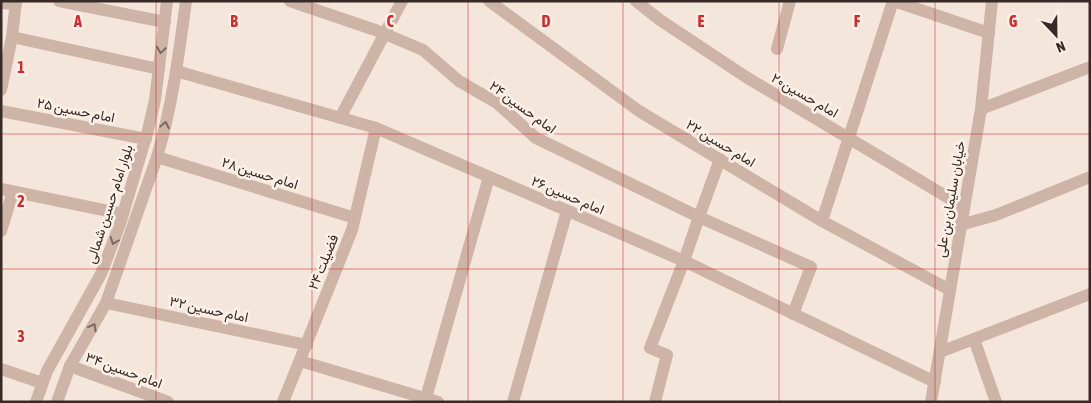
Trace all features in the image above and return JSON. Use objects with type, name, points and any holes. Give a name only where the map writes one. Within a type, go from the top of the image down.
[{"type":"street","points":[[59,1],[165,22]]},
{"type":"street","name":"بلوار امام حسین شمالی","points":[[36,402],[47,371],[101,274],[123,214],[146,139],[155,100],[168,1]]},
{"type":"street","points":[[57,402],[70,366],[106,303],[163,136],[176,71],[186,1]]},
{"type":"street","name":"امام حسین ۲۴","points":[[290,1],[384,34],[423,50],[460,82],[497,103],[536,138],[699,217],[811,267],[793,314]]},
{"type":"street","points":[[340,118],[402,1]]},
{"type":"street","name":"امام حسین ۲۲","points":[[489,1],[639,111],[822,220],[950,290]]},
{"type":"street","name":"امام حسین۲۰","points":[[636,1],[660,20],[746,77],[964,207]]},
{"type":"street","points":[[777,49],[790,1]]},
{"type":"street","points":[[822,220],[894,1],[989,33]]},
{"type":"street","name":"خیابان سلیمان بن علی","points":[[931,402],[960,225],[982,109],[992,1]]},
{"type":"street","points":[[1,3],[16,3],[12,37],[1,90]]},
{"type":"street","points":[[12,37],[159,69]]},
{"type":"street","points":[[982,109],[1090,67]]},
{"type":"street","name":"امام حسین ۲۶","points":[[176,71],[376,128],[684,261],[935,382]]},
{"type":"street","name":"امام حسین ۲۵","points":[[1,111],[146,139]]},
{"type":"street","name":"فضیلت ۲۴","points":[[283,402],[352,230],[376,128]]},
{"type":"street","name":"امام حسین ۲۸","points":[[156,157],[355,218]]},
{"type":"street","points":[[655,402],[667,356],[650,348],[684,261],[720,159]]},
{"type":"street","points":[[300,361],[432,400],[489,177]]},
{"type":"street","points":[[960,225],[996,215],[1090,177]]},
{"type":"street","points":[[1,231],[7,190],[123,214]]},
{"type":"street","points":[[513,402],[567,211]]},
{"type":"street","points":[[940,352],[1089,295]]},
{"type":"street","name":"امام حسین ۳۲","points":[[106,303],[306,345]]},
{"type":"street","points":[[974,339],[996,402]]},
{"type":"street","name":"امام حسین ۳۴","points":[[70,366],[168,402]]},
{"type":"street","points":[[1,369],[42,383]]}]
